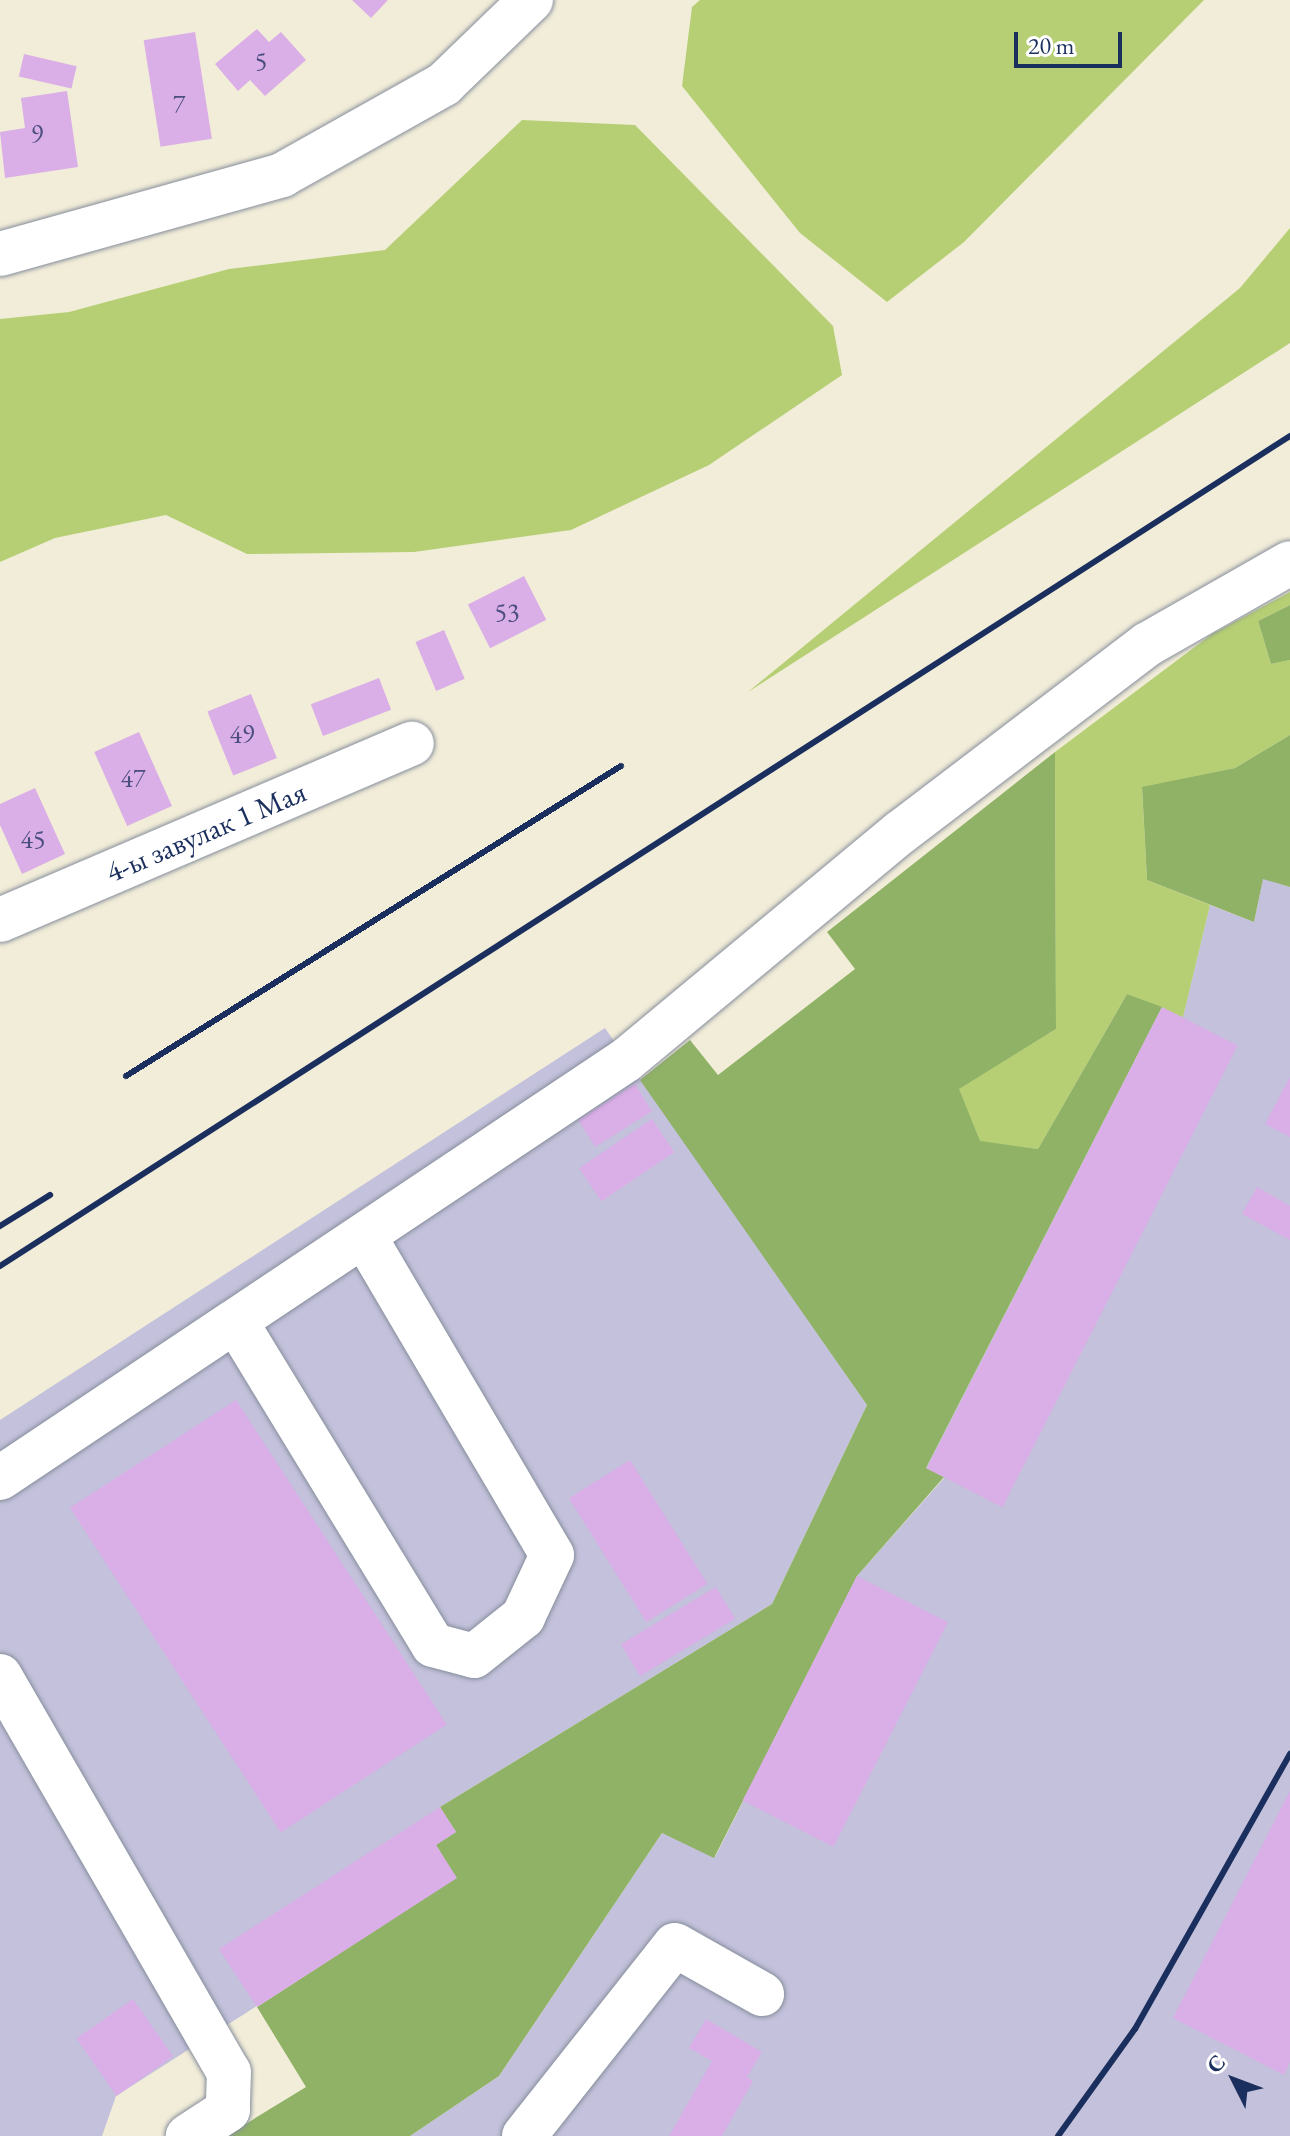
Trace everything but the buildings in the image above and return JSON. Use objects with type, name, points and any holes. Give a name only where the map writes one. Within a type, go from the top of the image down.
[{"type":"street","points":[[0,254],[282,175],[444,84],[531,0]]},
{"type":"street","points":[[0,1478],[366,1239],[626,1060],[901,832],[1148,644],[1290,563]]},
{"type":"street","name":"4-ы завулак 1 Мая","points":[[0,920],[412,743]]},
{"type":"street","points":[[236,1322],[433,1645],[474,1656],[523,1617],[552,1555],[366,1239]]},
{"type":"street","points":[[0,1676],[229,2072],[228,2110],[188,2136]]},
{"type":"street","points":[[524,2136],[675,1945],[762,1994]]},
{"type":"shaded area","points":[[1263,878],[1290,887],[1290,2136],[410,2136],[499,2076],[662,1833],[715,1857],[857,1576],[944,1478],[926,1468],[1162,1007],[1183,1016],[1210,905],[1254,922]]},
{"type":"shaded area","points":[[605,1028],[867,1405],[772,1604],[440,1807],[456,1832],[436,1846],[457,1878],[116,2096],[102,2136],[0,2136],[0,1420]]},
{"type":"green space","points":[[700,0],[1204,0],[964,242],[887,302],[800,233],[682,86],[692,7]]},
{"type":"green space","points":[[522,120],[635,125],[833,326],[842,375],[709,465],[571,530],[414,552],[247,554],[166,515],[55,538],[0,562],[0,319],[69,312],[229,269],[385,250]]},
{"type":"green space","points":[[1290,228],[1290,343],[748,692],[1240,288]]},
{"type":"green space","points":[[1290,592],[1290,605],[1258,621],[1271,664],[1290,660],[1290,735],[1235,768],[1142,788],[1147,880],[1210,905],[1183,1017],[1127,994],[1038,1149],[980,1142],[958,1089],[1056,1029],[1055,752],[1212,634]]},
{"type":"green space","points":[[1290,605],[1290,660],[1271,664],[1258,621]]},
{"type":"green space","points":[[1290,735],[1290,887],[1263,879],[1254,922],[1147,880],[1142,787],[1235,768]]},
{"type":"green space","points":[[1055,752],[1056,1029],[959,1089],[980,1141],[1038,1149],[1127,994],[1162,1007],[926,1468],[944,1477],[857,1576],[714,1858],[662,1833],[499,2076],[410,2136],[226,2136],[306,2087],[257,2007],[456,1878],[436,1845],[456,1832],[440,1807],[772,1604],[867,1405],[640,1080],[690,1040],[718,1075],[855,969],[827,932]]},
{"type":"railway","points":[[0,1266],[1290,436]]},
{"type":"railway","points":[[126,1076],[621,766]]},
{"type":"railway","points":[[0,1226],[50,1195]]},
{"type":"railway","points":[[1058,2136],[1135,2029],[1290,1754]]}]
